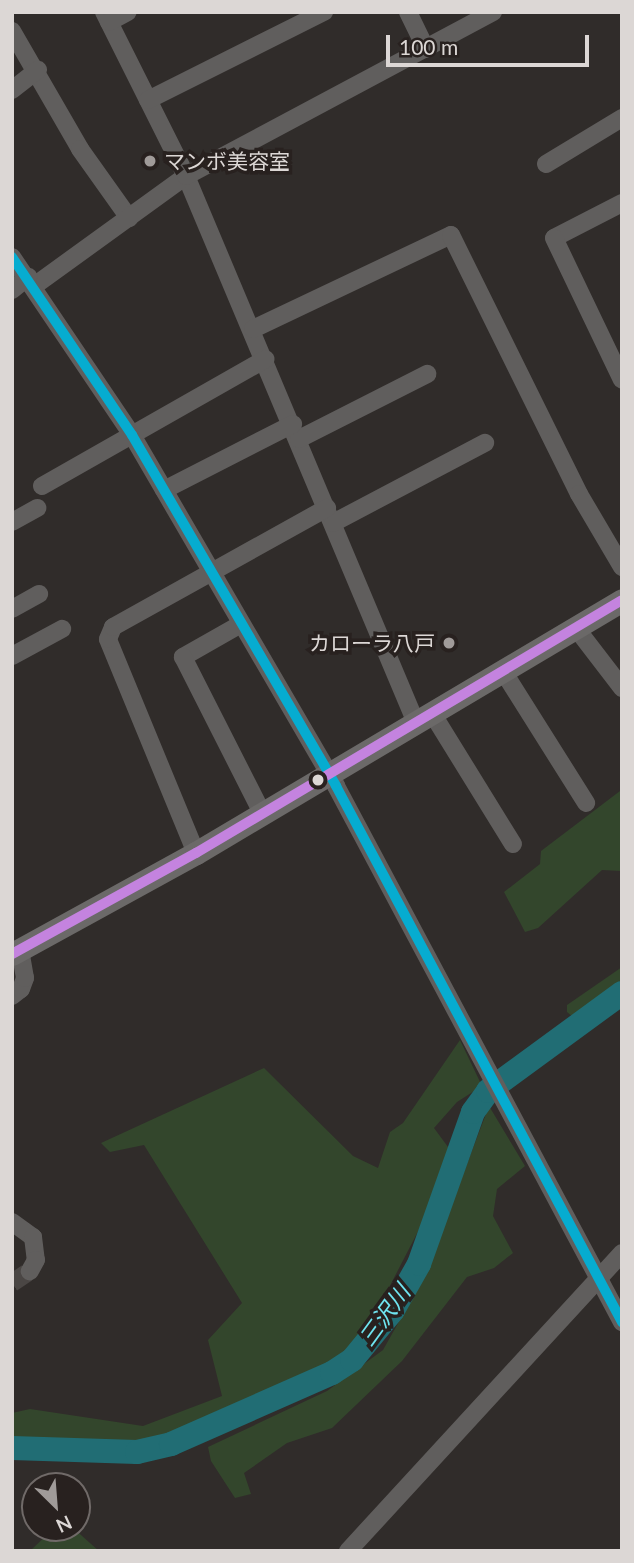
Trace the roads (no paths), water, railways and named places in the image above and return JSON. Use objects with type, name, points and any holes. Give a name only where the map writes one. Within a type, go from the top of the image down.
[{"type":"main road","points":[[16,952],[196,853],[622,600]]},
{"type":"street","points":[[128,12],[106,17],[186,176],[330,515],[424,718],[513,844]]},
{"type":"street","points":[[148,100],[324,12]]},
{"type":"street","points":[[408,12],[426,49]]},
{"type":"street","points":[[12,290],[31,282],[129,218],[186,176],[493,12]]},
{"type":"street","points":[[12,31],[38,70],[80,149],[129,218]]},
{"type":"street","points":[[12,90],[38,70]]},
{"type":"street","points":[[546,164],[622,118]]},
{"type":"street","points":[[622,203],[554,238],[622,380]]},
{"type":"street","points":[[253,329],[451,235],[579,494],[622,567]]},
{"type":"street","points":[[12,257],[132,435],[328,774],[487,1063],[622,1322]]},
{"type":"street","points":[[42,486],[266,359]]},
{"type":"street","points":[[164,490],[427,374]]},
{"type":"street","points":[[196,853],[108,639],[113,627],[210,570],[485,443]]},
{"type":"street","points":[[12,522],[37,508]]},
{"type":"street","points":[[12,609],[39,594]]},
{"type":"street","points":[[241,624],[183,657],[262,813]]},
{"type":"street","points":[[576,628],[622,688]]},
{"type":"street","points":[[12,656],[62,629]]},
{"type":"street","points":[[503,671],[586,803]]},
{"type":"street","points":[[12,996],[21,989],[24,978],[16,952]]},
{"type":"street","points":[[12,1222],[33,1237],[36,1260],[30,1271]]},
{"type":"street","points":[[348,1551],[622,1252]]},
{"type":"waterway","name":"三沢川","points":[[12,1448],[137,1452],[171,1444],[332,1373],[352,1360],[393,1310],[419,1264],[473,1112],[488,1091],[622,993]]},
{"type":"tunnel","points":[[12,1283],[30,1271]]},
{"type":"place","name":"マンボ美容室","points":[[150,161]]},
{"type":"place","name":"カローラ八戸","points":[[449,643]]}]
